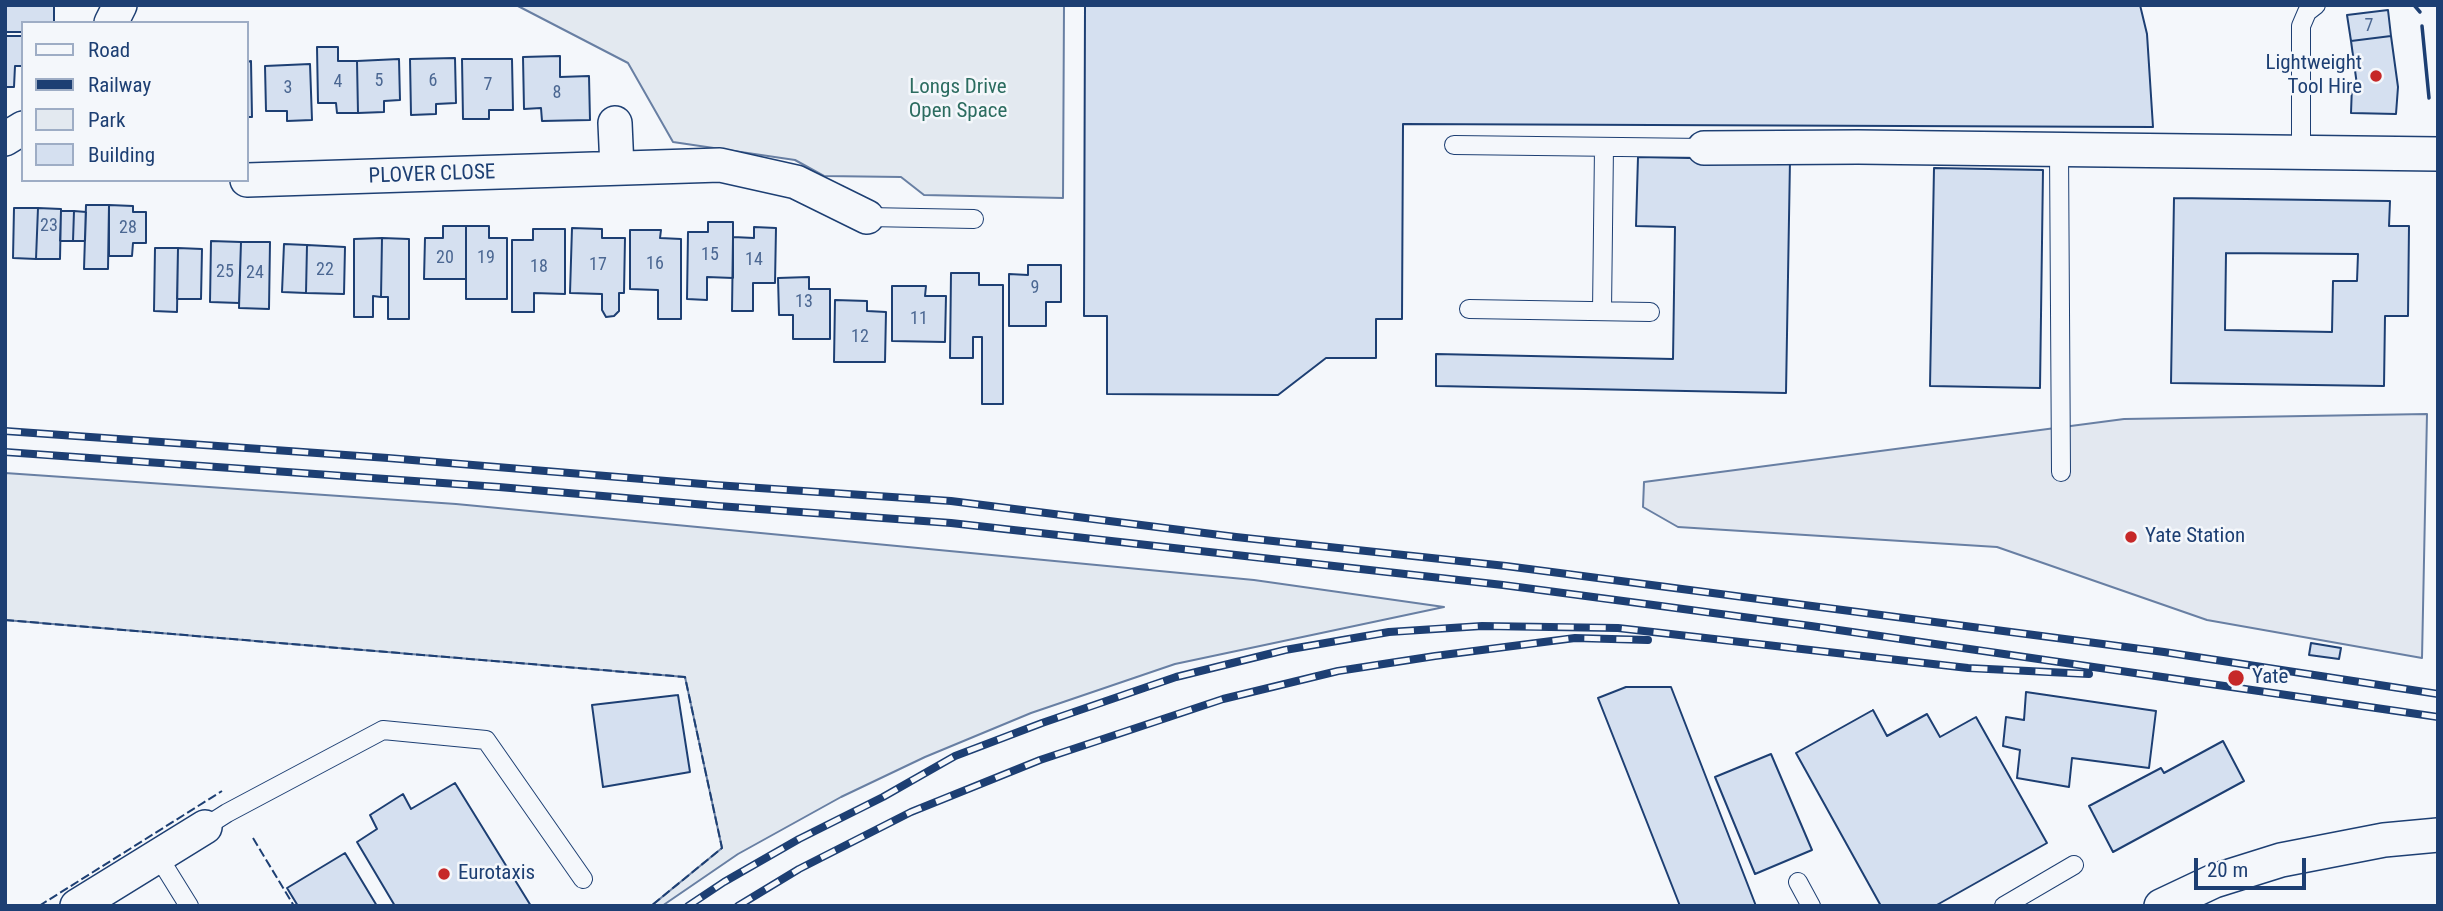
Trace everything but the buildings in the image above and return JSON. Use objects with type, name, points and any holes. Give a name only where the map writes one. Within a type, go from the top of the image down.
[{"type":"street","points":[[112,21],[120,5]]},
{"type":"street","points":[[615,122],[617,169]]},
{"type":"street","points":[[5,139],[21,129]]},
{"type":"street","points":[[1704,148],[2438,154]]},
{"type":"street","name":"PLOVER CLOSE","points":[[248,180],[720,165],[796,182],[867,217]]},
{"type":"street","points":[[76,906],[205,827]]},
{"type":"street","points":[[2161,906],[2214,881],[2281,860],[2384,841],[2438,835]]},
{"type":"lane","points":[[2301,152],[2301,26],[2308,12],[2316,5]]},
{"type":"lane","points":[[1454,145],[1704,148]]},
{"type":"lane","points":[[1602,311],[1604,147]]},
{"type":"lane","points":[[2059,149],[2061,472]]},
{"type":"lane","name":"PLOVER CLOSE","points":[[867,217],[974,219]]},
{"type":"lane","points":[[1469,309],[1650,312]]},
{"type":"lane","points":[[205,827],[383,730],[486,740],[583,879]]},
{"type":"lane","points":[[158,856],[189,906]]},
{"type":"lane","points":[[2004,906],[2074,865]]},
{"type":"lane","points":[[1798,882],[1811,906]]},
{"type":"green space","name":"Longs Drive Open Space","points":[[516,5],[1064,5],[1063,198],[924,195],[901,177],[824,176],[795,160],[673,142],[628,63]]},
{"type":"green space","points":[[5,473],[456,504],[1254,580],[1444,607],[1175,664],[1031,713],[925,757],[841,797],[738,854],[662,906],[651,906],[722,848],[685,677],[5,620]]},
{"type":"shaded area","name":"Yate Station","points":[[2427,414],[2422,658],[2207,620],[1997,547],[1678,527],[1643,507],[1644,482],[2124,419]]},
{"type":"railway","points":[[5,431],[951,501],[1236,537],[1506,566],[2164,652],[2438,694]]},
{"type":"railway","points":[[5,452],[951,523],[1503,585],[1811,626],[2438,717]]},
{"type":"railway","points":[[688,906],[799,839],[883,797],[955,756],[1176,677],[1285,650],[1389,632],[1482,626],[1618,628],[1968,668],[2089,674]]},
{"type":"railway","points":[[738,906],[799,869],[911,812],[1040,760],[1223,699],[1338,671],[1435,656],[1575,638],[1648,640]]},
{"type":"fence","points":[[5,620],[685,677],[722,848],[651,906]]},
{"type":"fence","points":[[39,906],[222,791]]},
{"type":"fence","points":[[253,838],[294,906]]},
{"type":"wall","points":[[2414,5],[2420,12]]},
{"type":"wall","points":[[2422,26],[2429,98]]},
{"type":"place","name":"Lightweight Tool Hire","points":[[2376,76]]},
{"type":"place","name":"Yate Station","points":[[2131,537]]},
{"type":"place","name":"Yate","points":[[2236,678]]},
{"type":"place","name":"Eurotaxis","points":[[444,874]]}]
